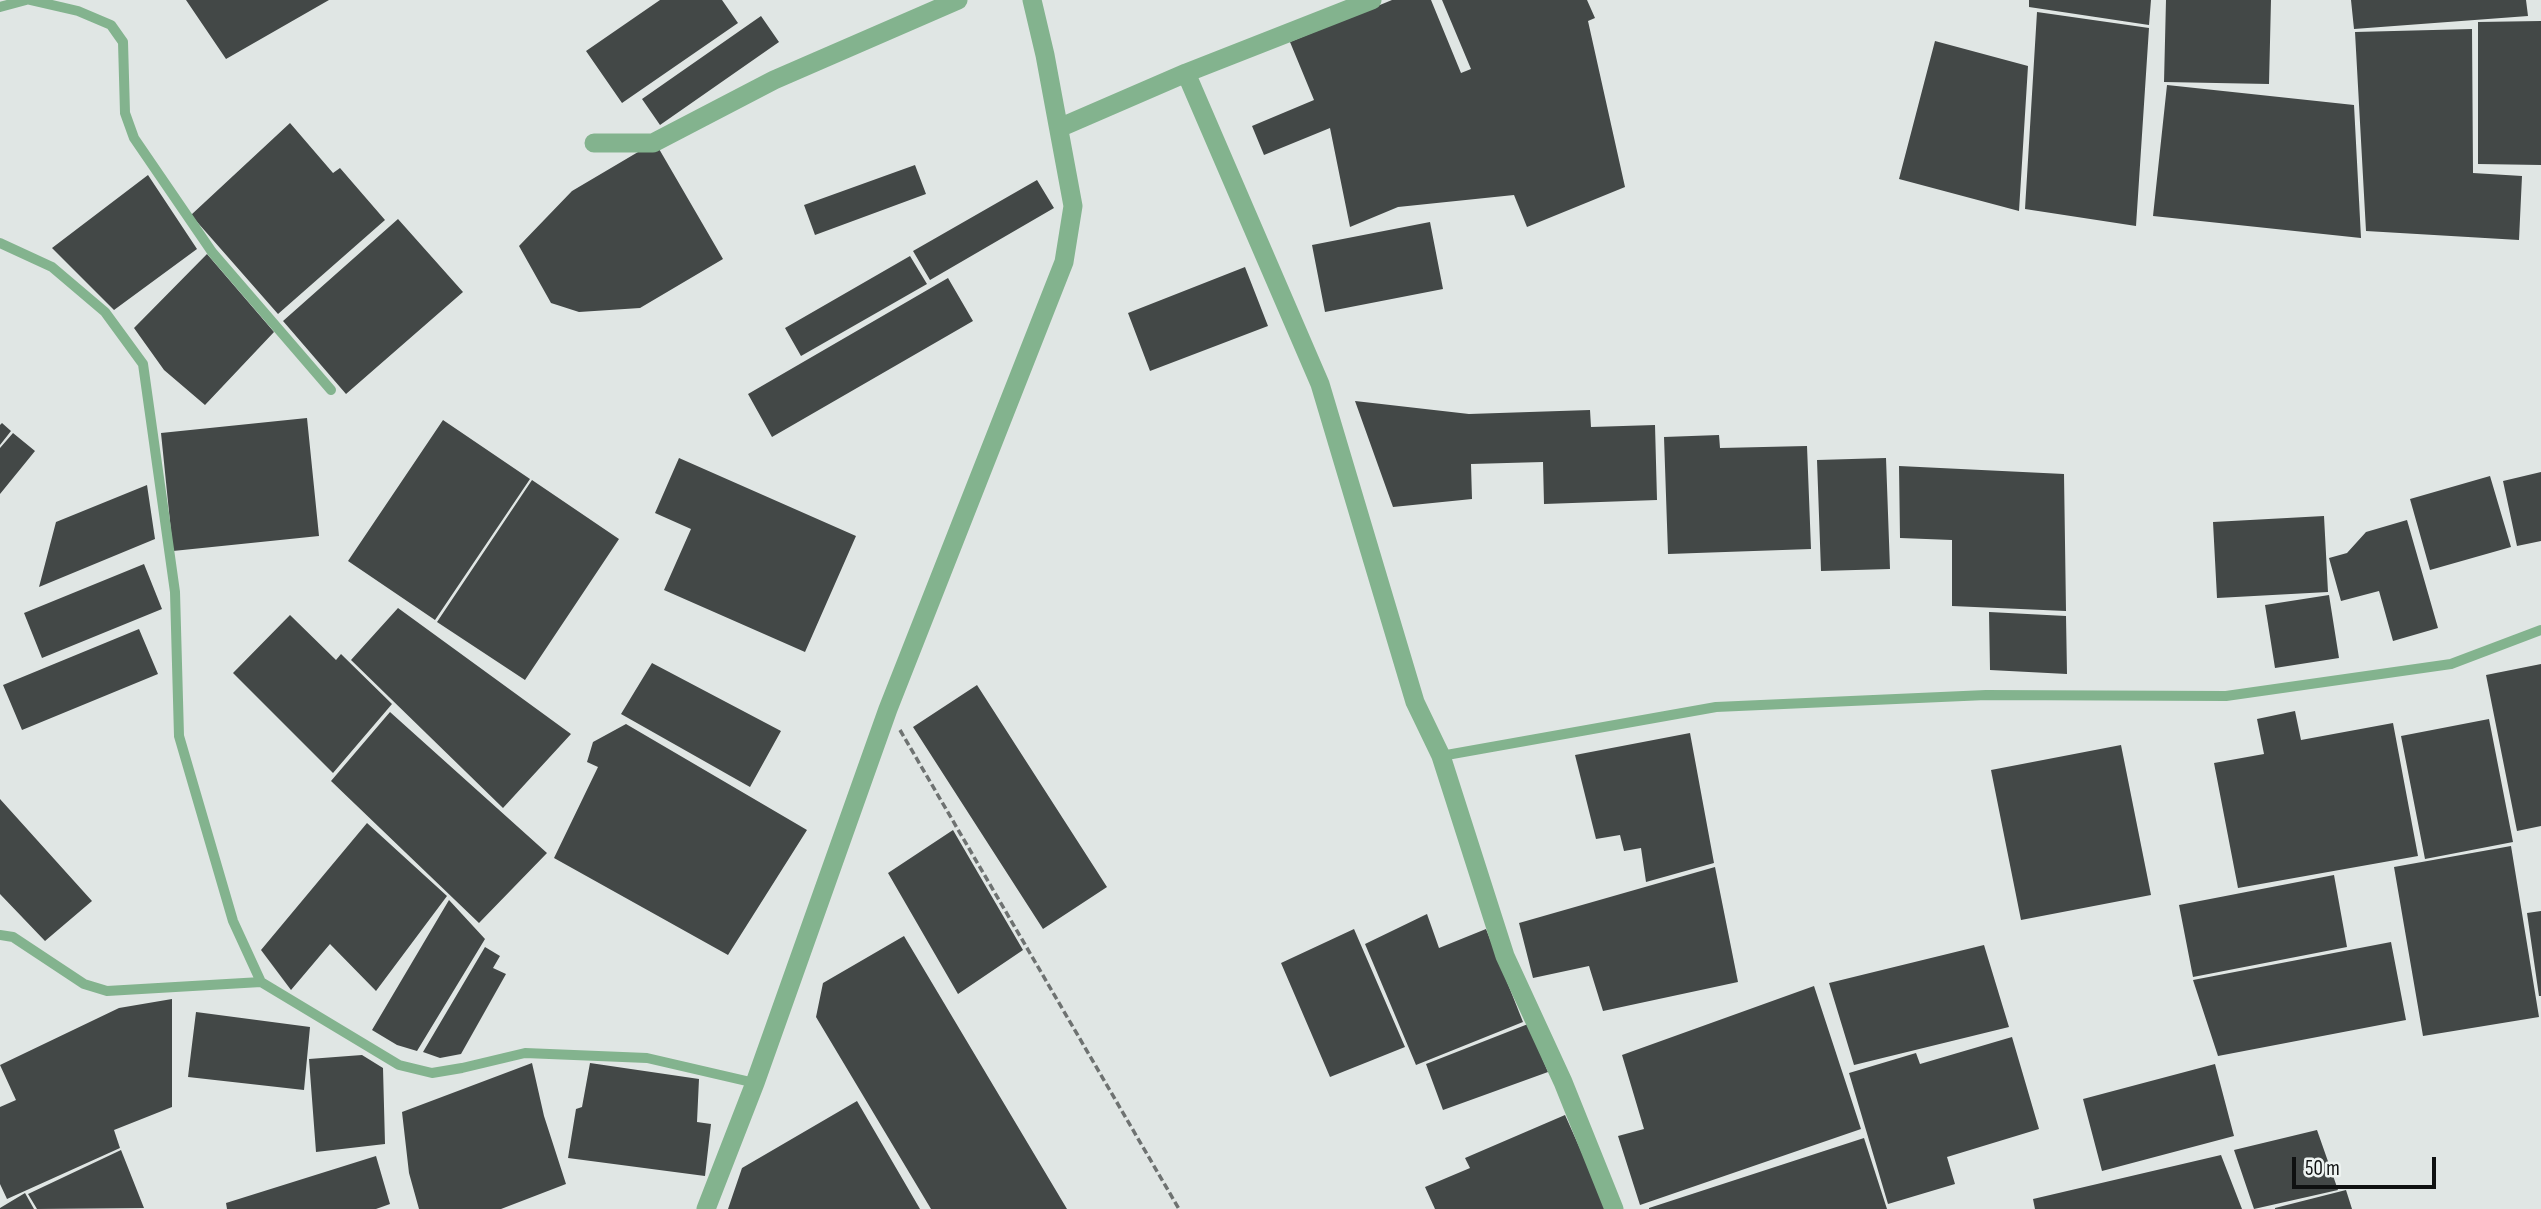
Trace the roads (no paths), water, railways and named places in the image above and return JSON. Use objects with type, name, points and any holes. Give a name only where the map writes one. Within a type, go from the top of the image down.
[{"type":"street","points":[[594,144],[653,143],[775,80],[958,0]]},
{"type":"street","points":[[706,1209],[755,1083],[888,709],[1064,262],[1073,205],[1032,0]]},
{"type":"street","points":[[1059,128],[1186,73],[1372,0]]},
{"type":"street","points":[[1186,73],[1320,384],[1415,702],[1441,756],[1505,956],[1563,1082],[1614,1209]]},
{"type":"lane","points":[[0,8],[28,0],[78,11],[111,24],[123,42],[125,113],[134,138],[212,252],[331,390]]},
{"type":"lane","points":[[0,243],[52,267],[105,312],[143,364],[175,592],[179,736],[233,921],[261,982],[399,1065],[432,1073],[525,1054],[647,1058],[755,1083]]},
{"type":"lane","points":[[1441,756],[1716,707],[1986,695],[2226,696],[2451,664],[2541,629]]},
{"type":"lane","points":[[0,935],[13,937],[84,984],[107,991],[261,982]]}]
